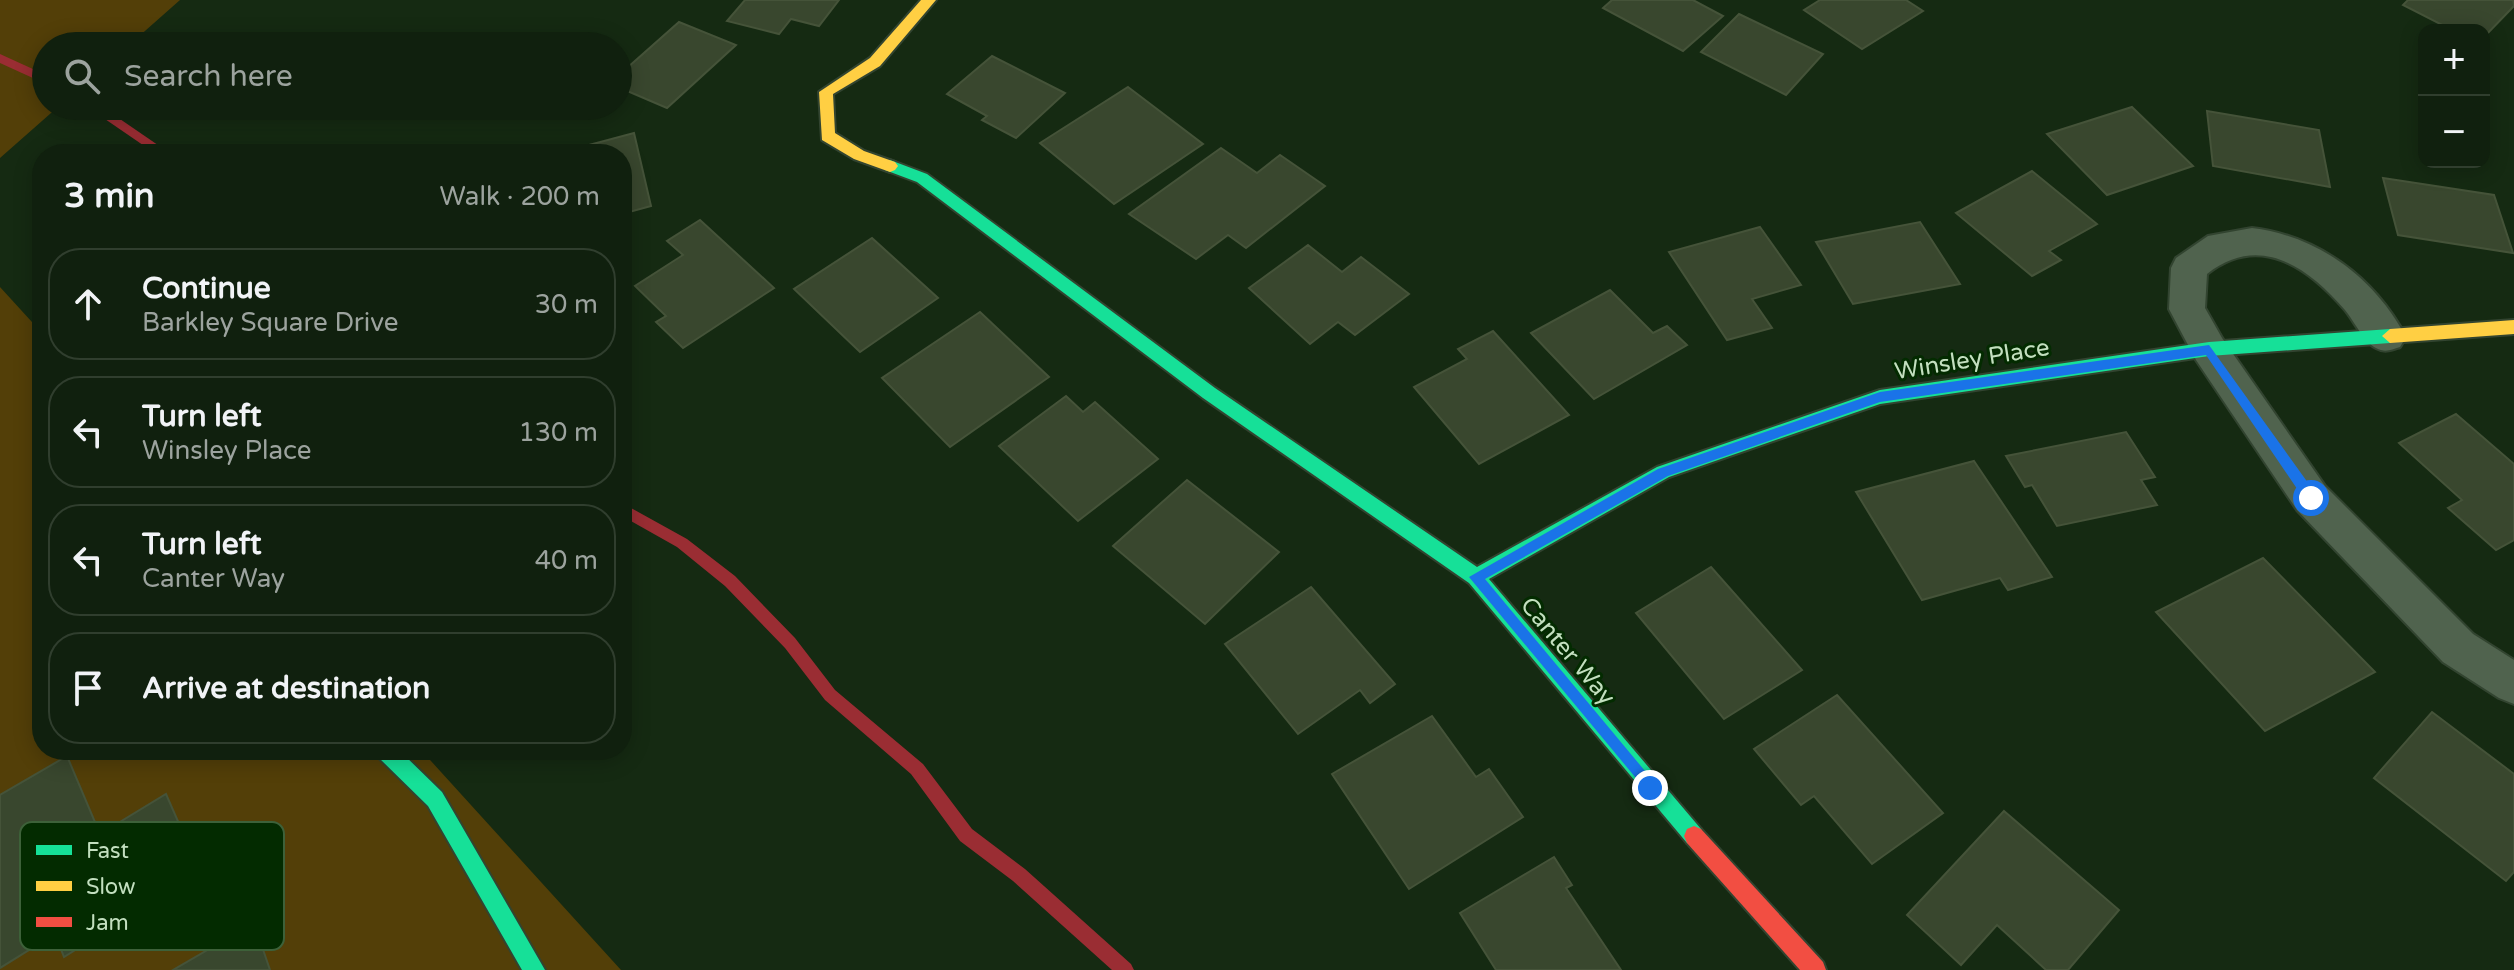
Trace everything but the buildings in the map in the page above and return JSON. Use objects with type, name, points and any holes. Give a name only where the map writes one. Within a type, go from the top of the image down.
[{"type":"street","name":"Canter Way","points":[[929,0],[875,62],[826,92],[827,136],[859,155],[922,178],[1240,415],[1476,577],[1650,788],[1815,970]]},
{"type":"street","points":[[2387,337],[2356,294],[2314,258],[2273,242],[2223,244],[2189,268],[2187,309],[2209,349],[2311,498],[2458,648],[2514,684]]},
{"type":"street","name":"Winsley Place","points":[[1476,577],[1663,472],[1880,397],[2209,349],[2514,327]]},
{"type":"street","points":[[395,760],[435,799],[534,970]]},
{"type":"shaded area","points":[[0,0],[180,0],[144,32],[32,32],[32,120],[43,120],[0,158]]},
{"type":"shaded area","points":[[0,287],[32,322],[32,760],[430,760],[621,970],[0,970]]},
{"type":"waterway","points":[[0,58],[32,73]]},
{"type":"waterway","points":[[113,120],[150,144]]},
{"type":"waterway","points":[[632,515],[682,543],[730,581],[790,643],[830,695],[917,769],[966,835],[1019,875],[1125,970]]},
{"type":"traffic: fast","points":[[890,166],[922,178],[1209,393],[1476,577],[1694,836]]},
{"type":"traffic: fast","points":[[1476,577],[1663,472],[1880,397],[2209,349],[2390,336]]},
{"type":"traffic: fast","points":[[395,760],[435,799],[534,970]]},
{"type":"traffic: slow","points":[[890,166],[859,155],[827,136],[826,92],[875,62],[929,0]]},
{"type":"traffic: slow","points":[[2390,336],[2514,327]]},
{"type":"traffic: jam","points":[[1694,836],[1815,970]]},
{"type":"route","points":[[1650,788],[1476,577],[1663,472],[1880,397],[2209,349],[2311,498]]}]
